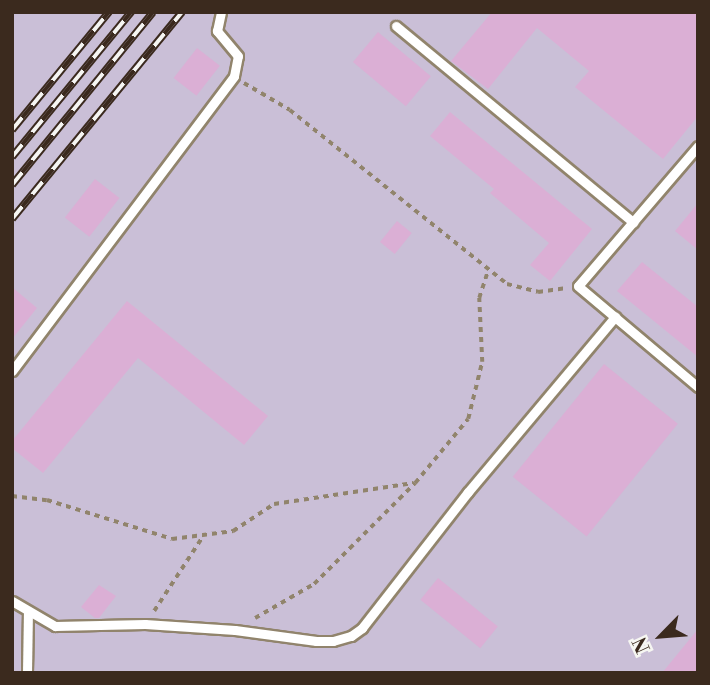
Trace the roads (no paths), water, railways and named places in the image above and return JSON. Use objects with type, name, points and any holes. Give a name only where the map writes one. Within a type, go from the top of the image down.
[{"type":"lane","points":[[12,371],[234,76],[238,56],[217,31],[221,12]]},
{"type":"lane","points":[[396,26],[633,222]]},
{"type":"lane","points":[[698,146],[578,286],[698,387]]},
{"type":"lane","points":[[12,601],[55,626],[145,624],[235,630],[333,641],[351,636],[362,628],[468,492],[615,317]]},
{"type":"lane","points":[[27,673],[28,611]]},
{"type":"railway","points":[[12,130],[109,12]]},
{"type":"railway","points":[[12,157],[131,12]]},
{"type":"railway","points":[[12,185],[153,12]]},
{"type":"railway","points":[[12,219],[182,12]]}]
